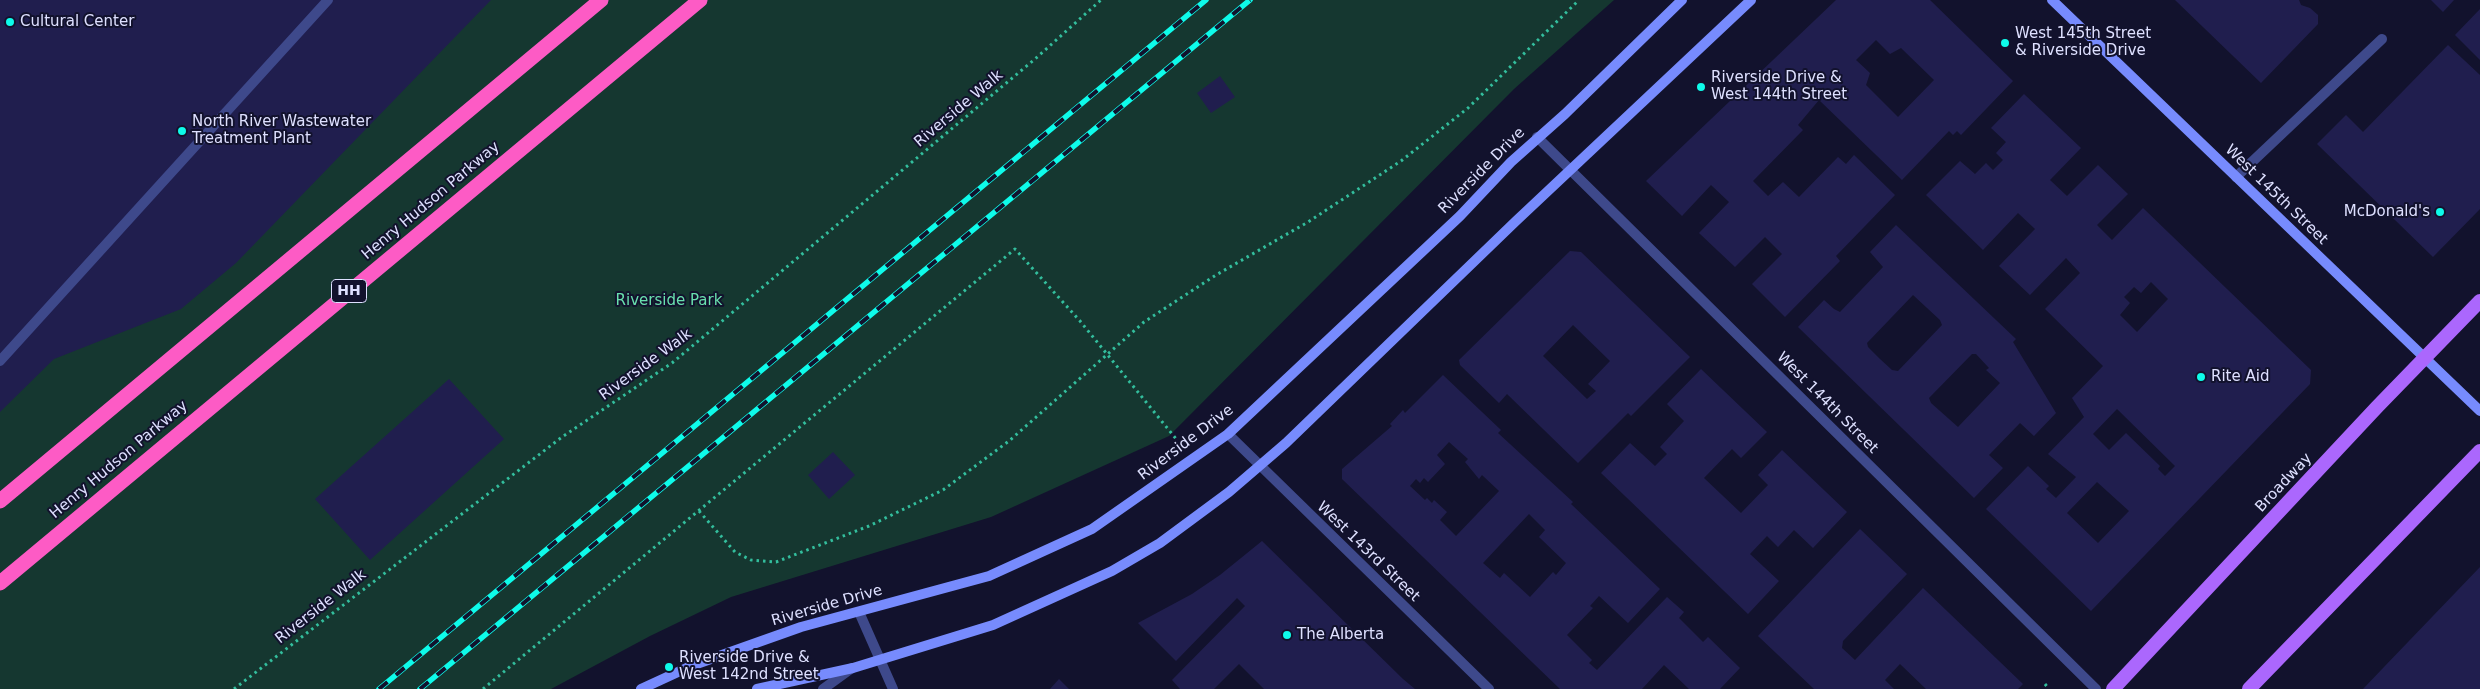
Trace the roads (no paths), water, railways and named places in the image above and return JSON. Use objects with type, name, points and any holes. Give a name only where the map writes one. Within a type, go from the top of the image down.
[{"type":"highway","points":[[0,501],[601,0]]},
{"type":"highway","name":"Henry Hudson Parkway","points":[[0,583],[700,0]]},
{"type":"main road","name":"Riverside Drive","points":[[641,689],[691,666],[801,627],[989,576],[1092,529],[1228,434],[1460,216],[1537,137],[1565,114],[1682,0]]},
{"type":"main road","points":[[757,689],[778,682],[853,668],[880,658],[993,625],[1112,571],[1160,543],[1229,492],[1260,466],[1751,0]]},
{"type":"main road","name":"West 145th Street","points":[[2052,0],[2480,411]]},
{"type":"main road","name":"Broadway","points":[[2113,689],[2424,357],[2480,300]]},
{"type":"main road","points":[[2249,689],[2480,451]]},
{"type":"street","points":[[0,361],[328,0]]},
{"type":"street","points":[[2236,177],[2382,39]]},
{"type":"street","name":"West 144th Street","points":[[1537,137],[2096,689]]},
{"type":"street","name":"West 143rd Street","points":[[1228,434],[1489,689]]},
{"type":"street","points":[[859,612],[893,689]]},
{"type":"street","points":[[823,689],[853,668]]},
{"type":"railway","points":[[379,689],[1206,0]]},
{"type":"railway","points":[[420,689],[1250,0]]},
{"type":"place","name":"Cultural Center","points":[[10,22]]},
{"type":"place","name":"West 145th Street & Riverside Drive","points":[[2005,43]]},
{"type":"place","name":"Riverside Drive & West 144th Street","points":[[1701,87]]},
{"type":"place","name":"North River Wastewater Treatment Plant","points":[[182,131]]},
{"type":"place","name":"McDonald's","points":[[2440,212]]},
{"type":"place","name":"Rite Aid","points":[[2201,377]]},
{"type":"place","name":"The Alberta","points":[[1287,635]]},
{"type":"place","name":"Riverside Drive & West 142nd Street","points":[[669,667]]},
{"type":"park label","name":"Riverside Park","points":[[669,301]]}]
